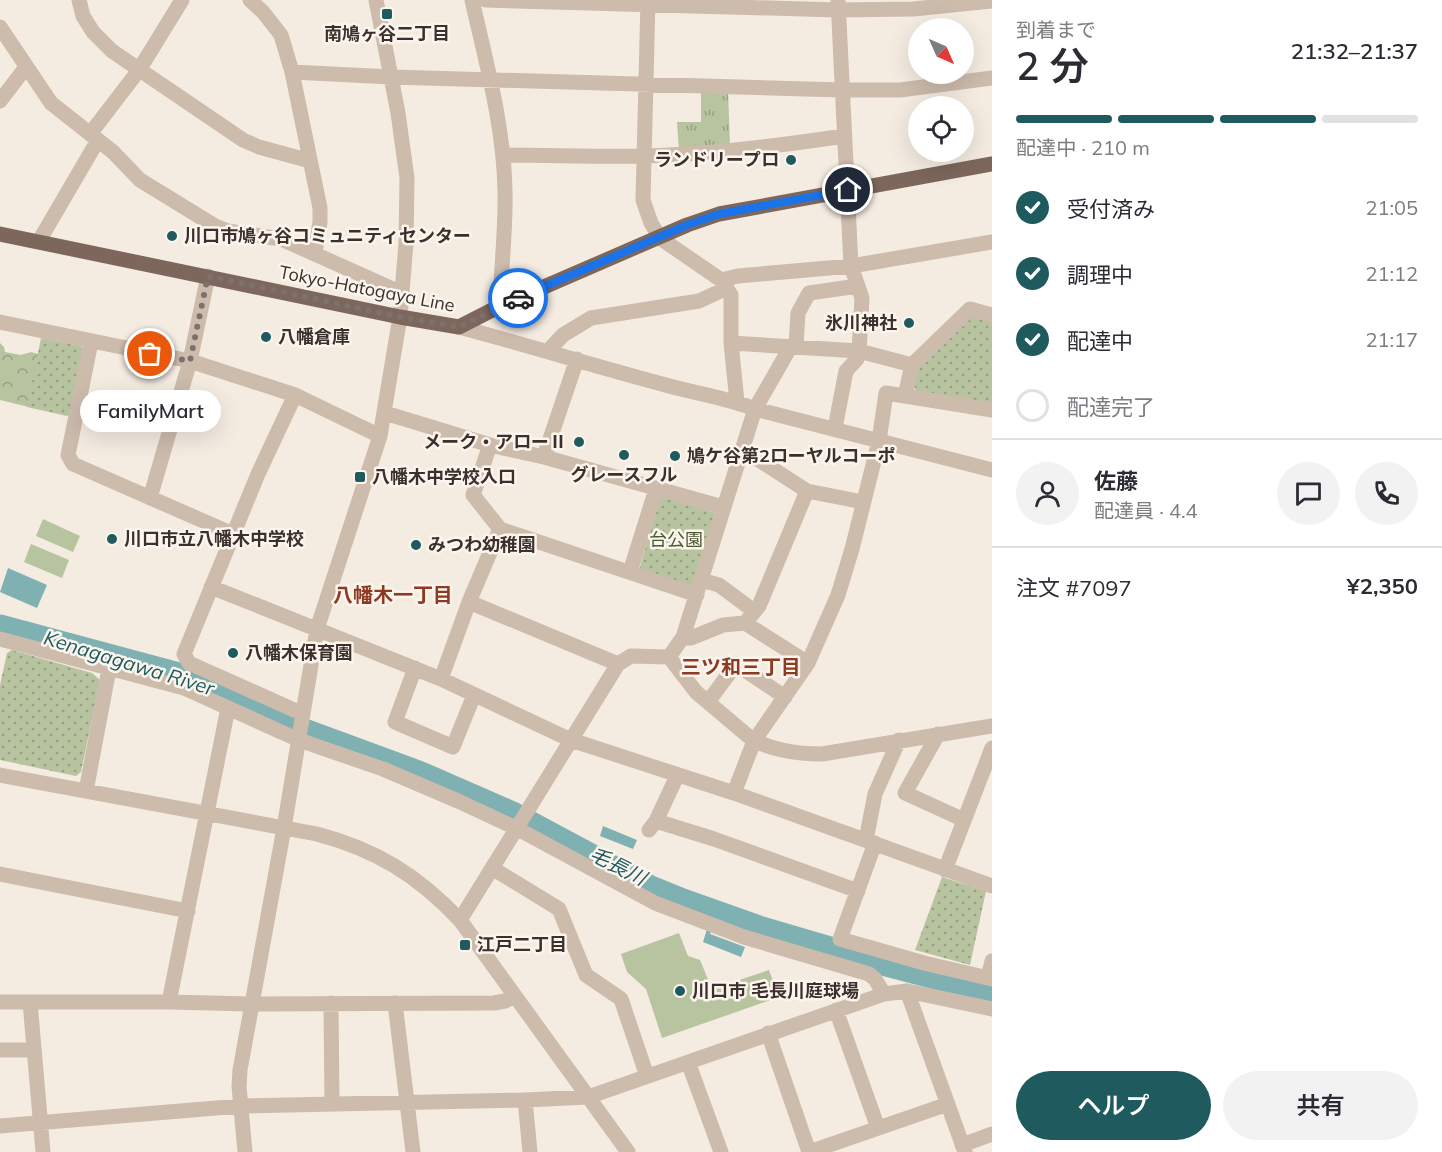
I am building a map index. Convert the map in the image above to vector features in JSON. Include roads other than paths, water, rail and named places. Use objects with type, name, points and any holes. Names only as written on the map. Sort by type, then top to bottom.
[{"type":"main road","name":"Tokyo-Hatogaya Line","points":[[2,238],[39,241],[400,317],[459,327],[500,306],[687,225],[719,214],[992,164]]},
{"type":"street","points":[[79,0],[83,16],[93,33],[112,51],[139,70],[243,140],[259,147],[310,161]]},
{"type":"street","points":[[39,241],[94,137],[182,0]]},
{"type":"street","points":[[250,0],[281,35],[292,72],[320,208],[315,253]]},
{"type":"street","points":[[245,1152],[240,1106],[240,1070],[317,629],[380,436],[400,317],[406,243],[407,178],[404,144],[376,0]]},
{"type":"street","points":[[472,0],[490,79],[503,155],[505,226],[500,306]]},
{"type":"street","points":[[486,0],[838,5],[913,9],[992,1]]},
{"type":"street","points":[[648,3],[643,200],[651,223],[660,238],[724,284],[731,295],[731,343],[738,402]]},
{"type":"street","points":[[835,428],[846,371],[857,359],[859,351],[862,298],[851,266],[838,5]]},
{"type":"street","points":[[0,27],[51,103],[113,152],[140,180],[203,220],[228,231],[281,239],[402,293]]},
{"type":"street","points":[[0,101],[26,67]]},
{"type":"street","points":[[292,72],[842,90],[900,90],[992,78]]},
{"type":"street","points":[[503,155],[644,156],[763,148],[844,136]]},
{"type":"street","points":[[548,351],[563,335],[591,318],[699,301],[738,276],[851,266],[992,242]]},
{"type":"street","points":[[150,498],[190,361],[208,276]]},
{"type":"street","points":[[669,657],[683,637],[754,409],[793,346],[798,313],[809,293],[858,286]]},
{"type":"street","points":[[905,396],[912,365],[970,309],[992,315]]},
{"type":"street","points":[[0,322],[190,361],[294,395],[380,436]]},
{"type":"street","points":[[459,327],[663,385],[738,402],[754,409],[992,470]]},
{"type":"street","points":[[91,342],[68,455],[73,464],[233,534]]},
{"type":"street","points":[[731,343],[859,351],[912,365]]},
{"type":"street","points":[[544,457],[577,359]]},
{"type":"street","points":[[734,793],[754,741],[808,663],[838,596],[879,441],[885,393],[992,410]]},
{"type":"street","points":[[294,395],[258,474],[184,654],[189,663],[303,714]]},
{"type":"street","points":[[385,413],[490,445],[544,457],[723,507]]},
{"type":"street","points":[[490,445],[473,495],[500,529],[630,572],[699,587],[719,585],[749,617],[808,663]]},
{"type":"street","points":[[742,449],[807,490],[863,502]]},
{"type":"street","points":[[630,572],[656,489]]},
{"type":"street","points":[[683,637],[691,638],[749,617],[759,606],[807,490]]},
{"type":"street","points":[[441,679],[469,602],[500,529]]},
{"type":"street","points":[[211,587],[441,679],[571,740],[734,793],[992,886]]},
{"type":"street","points":[[469,602],[618,664]]},
{"type":"street","points":[[1,643],[184,688],[299,740],[383,769],[516,828],[655,903],[744,937],[869,974],[876,979],[884,994]]},
{"type":"street","points":[[460,920],[618,664],[631,656],[669,657]]},
{"type":"street","points":[[669,657],[696,692],[754,741],[797,754],[822,754],[992,726]]},
{"type":"street","points":[[708,702],[736,664],[785,697]]},
{"type":"street","points":[[415,668],[395,722],[453,747],[474,695]]},
{"type":"street","points":[[86,790],[109,669]]},
{"type":"street","points":[[169,1002],[228,708]]},
{"type":"street","points":[[938,735],[905,793],[964,820]]},
{"type":"street","points":[[898,740],[875,795],[871,842],[858,891],[840,939],[924,963],[990,978],[992,961]]},
{"type":"street","points":[[945,870],[992,748]]},
{"type":"street","points":[[0,775],[207,813],[347,842],[373,853],[415,878],[460,920],[628,1152]]},
{"type":"street","points":[[677,776],[652,826],[714,839],[858,891]]},
{"type":"street","points":[[492,868],[559,909],[586,975],[621,999],[647,1076]]},
{"type":"street","points":[[0,874],[188,911]]},
{"type":"street","points":[[907,991],[964,1148],[992,1134]]},
{"type":"street","points":[[0,1126],[240,1106],[588,1097],[884,994],[907,991],[992,1010]]},
{"type":"street","points":[[0,1002],[494,1003],[515,996]]},
{"type":"street","points":[[30,1002],[43,1152]]},
{"type":"street","points":[[395,1003],[413,1152]]},
{"type":"street","points":[[331,1004],[332,1104]]},
{"type":"street","points":[[836,1010],[878,1128]]},
{"type":"street","points":[[768,1033],[809,1152],[948,1104]]},
{"type":"street","points":[[0,1050],[34,1050]]},
{"type":"street","points":[[688,1062],[722,1152]]},
{"type":"street","points":[[525,1100],[530,1152]]},
{"type":"street","points":[[623,1152],[628,1152]]},
{"type":"water","points":[[8,568],[47,585],[37,608],[0,592]]},
{"type":"water","points":[[603,826],[637,840],[633,849],[600,836]]},
{"type":"water","points":[[707,929],[711,931],[710,934],[745,947],[741,957],[703,942]]},
{"type":"waterway","name":"毛長川","points":[[0,625],[201,679],[286,722],[419,771],[513,812],[651,886],[683,899],[879,964],[992,994]]},
{"type":"place","name":"南鳩ヶ谷二丁目","points":[[387,14]]},
{"type":"place","name":"ランドリープロ","points":[[791,160]]},
{"type":"place","name":"川口市鳩ヶ谷コミュニティセンター","points":[[172,236]]},
{"type":"place","name":"氷川神社","points":[[909,323]]},
{"type":"place","name":"八幡倉庫","points":[[266,337]]},
{"type":"place","name":"FamilyMart","points":[[150,354]]},
{"type":"place","name":"メーク・アローⅡ","points":[[579,442]]},
{"type":"place","name":"グレースフル","points":[[624,455]]},
{"type":"place","name":"鳩ケ谷第2ローヤルコーポ","points":[[675,456]]},
{"type":"place","name":"八幡木中学校入口","points":[[360,477]]},
{"type":"place","name":"川口市立八幡木中学校","points":[[112,539]]},
{"type":"place","name":"みつわ幼稚園","points":[[416,545]]},
{"type":"place","name":"八幡木保育園","points":[[233,653]]},
{"type":"place","name":"江戸二丁目","points":[[465,945]]},
{"type":"place","name":"川口市 毛長川庭球場","points":[[680,991]]},
{"type":"district","name":"八幡木一丁目","points":[[393,595]]},
{"type":"district","name":"三ツ和三丁目","points":[[741,667]]},
{"type":"park label","name":"台公園","points":[[676,540]]},
{"type":"water label","name":"Kenagagawa River","points":[[129,663]]}]
